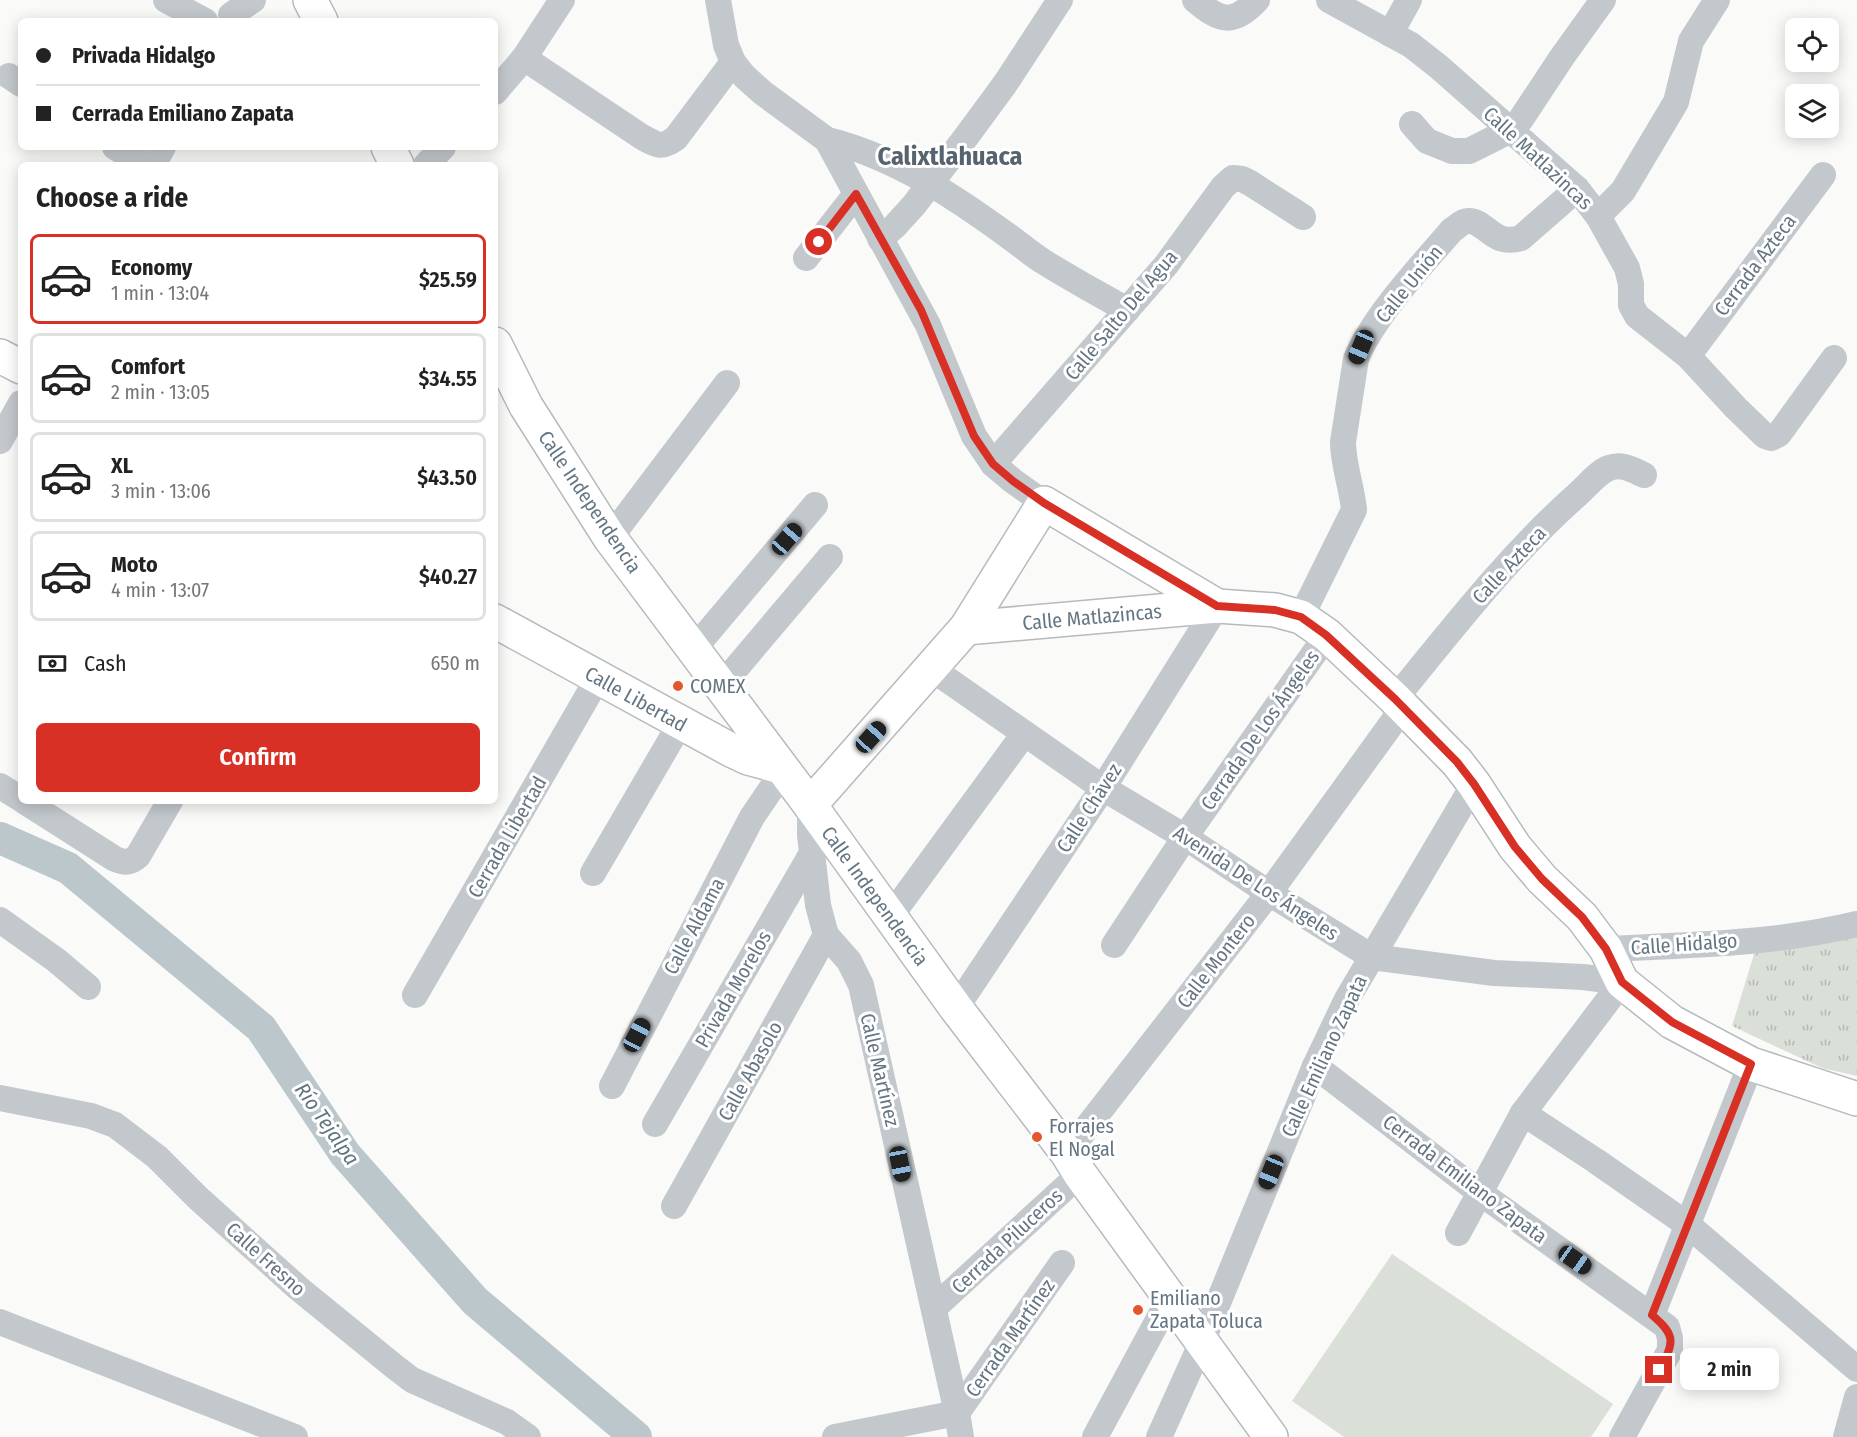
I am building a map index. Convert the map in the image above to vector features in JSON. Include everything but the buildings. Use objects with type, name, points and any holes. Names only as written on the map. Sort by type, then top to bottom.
[{"type":"main road","points":[[310,0],[319,18]]},
{"type":"main road","name":"Calle Independencia","points":[[498,350],[526,406],[610,538],[810,805],[1271,1437]]},
{"type":"main road","points":[[0,356],[18,365]]},
{"type":"main road","points":[[810,805],[966,628],[1044,503]]},
{"type":"main road","name":"Calle Hidalgo","points":[[1044,503],[1217,606],[1275,610],[1314,626],[1399,704],[1457,762],[1515,847],[1542,879],[1582,917],[1606,949]]},
{"type":"main road","name":"Calle Matlazincas","points":[[966,628],[1217,606]]},
{"type":"main road","name":"Calle Libertad","points":[[498,623],[680,724],[748,758],[782,768]]},
{"type":"main road","points":[[1606,949],[1622,982],[1672,1022],[1751,1064],[1857,1099]]},
{"type":"street","points":[[166,0],[199,18]]},
{"type":"street","points":[[231,12],[253,0]]},
{"type":"street","points":[[498,88],[524,58],[562,0]]},
{"type":"street","name":"Calle Hidalgo","points":[[718,0],[726,45],[744,76],[763,93],[827,140],[928,326],[974,436],[993,464],[1044,503]]},
{"type":"street","points":[[880,239],[904,216],[930,184],[1005,84],[1060,0]]},
{"type":"street","points":[[1195,0],[1217,16],[1229,18],[1239,16],[1257,0]]},
{"type":"street","name":"Calle Matlazincas","points":[[1329,0],[1411,45],[1577,189],[1598,216],[1627,268],[1631,284],[1631,305],[1637,316],[1688,356],[1765,436],[1771,438],[1779,434],[1834,357]]},
{"type":"street","points":[[1390,34],[1409,0]]},
{"type":"street","points":[[1412,124],[1427,141],[1452,150],[1468,151],[1511,130],[1604,0]]},
{"type":"street","points":[[1598,216],[1623,191],[1676,102],[1691,41],[1717,0]]},
{"type":"street","points":[[524,58],[642,137],[657,144],[667,144],[676,138],[734,62]]},
{"type":"street","points":[[827,140],[877,155],[930,184],[1042,261],[1127,310]]},
{"type":"street","points":[[120,150],[140,162]]},
{"type":"street","points":[[429,162],[440,150]]},
{"type":"street","name":"Cerrada Azteca","points":[[1688,356],[1823,175]]},
{"type":"street","name":"Calle Salto Del Agua","points":[[993,464],[1166,265],[1223,187],[1233,178],[1251,183],[1303,217]]},
{"type":"street","name":"Calle Unión","points":[[1314,626],[1354,510],[1342,442],[1356,359],[1367,338],[1418,271],[1452,230],[1459,225],[1466,221],[1473,221],[1502,239],[1510,241],[1521,238],[1577,189]]},
{"type":"street","points":[[806,258],[856,194]]},
{"type":"street","points":[[610,538],[727,382]]},
{"type":"street","points":[[0,441],[18,408]]},
{"type":"street","name":"Calle Azteca","points":[[1399,704],[1494,579],[1535,534],[1566,505],[1608,468],[1622,465],[1644,475]]},
{"type":"street","points":[[693,650],[815,505]]},
{"type":"street","points":[[721,686],[830,557]]},
{"type":"street","name":"Calle Chávez","points":[[956,1008],[1103,788],[1217,606]]},
{"type":"street","name":"Cerrada De Los Ángeles","points":[[1114,945],[1185,837],[1314,626]]},
{"type":"street","name":"Avenida De Los Ángeles","points":[[932,669],[1103,788],[1185,837],[1372,957],[1494,973],[1583,977],[1622,982]]},
{"type":"street","name":"Cerrada Libertad","points":[[415,995],[598,678]]},
{"type":"street","name":"Calle Montero","points":[[1073,1164],[1269,893],[1399,704]]},
{"type":"street","points":[[593,873],[680,724]]},
{"type":"street","points":[[890,917],[1024,734]]},
{"type":"street","name":"Calle Aldama","points":[[612,1086],[752,817],[782,768]]},
{"type":"street","name":"Calle Emiliano Zapata","points":[[1159,1437],[1202,1342],[1315,1066],[1347,999],[1474,784]]},
{"type":"street","points":[[0,786],[18,797]]},
{"type":"street","points":[[37,804],[55,809],[115,859],[131,862],[138,856],[168,804]]},
{"type":"street","name":"Calle Martínez","points":[[810,805],[810,835],[818,905],[826,935],[849,961],[861,985],[959,1425]]},
{"type":"street","name":"Privada Morelos","points":[[655,1124],[812,853]]},
{"type":"street","points":[[0,920],[56,960],[88,987]]},
{"type":"street","name":"Calle Hidalgo","points":[[1606,949],[1716,944],[1815,934],[1857,924]]},
{"type":"street","name":"Calle Abasolo","points":[[674,1206],[826,935]]},
{"type":"street","points":[[1458,1233],[1523,1113],[1622,982]]},
{"type":"street","points":[[1652,1315],[1751,1064]]},
{"type":"street","name":"Cerrada Emiliano Zapata","points":[[1315,1066],[1479,1192],[1652,1315],[1666,1328],[1670,1338],[1670,1350],[1623,1437]]},
{"type":"street","name":"Calle Fresno","points":[[0,1098],[91,1116],[115,1125],[158,1157],[198,1198],[298,1288],[412,1380],[484,1411],[523,1435]]},
{"type":"street","points":[[1523,1113],[1688,1225],[1857,1369]]},
{"type":"street","name":"Cerrada Piluceros","points":[[934,1308],[1073,1164]]},
{"type":"street","name":"Cerrada Martínez","points":[[959,1425],[1062,1263]]},
{"type":"street","points":[[1095,1437],[1170,1298]]},
{"type":"street","points":[[0,1322],[295,1437]]},
{"type":"street","points":[[1846,1437],[1857,1397]]},
{"type":"street","points":[[835,1437],[959,1425]]},
{"type":"green space","points":[[1857,935],[1857,1076],[1822,1068],[1732,1026],[1755,951]]},
{"type":"green space","points":[[1392,1254],[1613,1404],[1591,1437],[1344,1437],[1292,1401]]},
{"type":"waterway","name":"Río Tejalpa","points":[[0,838],[68,868],[261,1028],[345,1154],[475,1301],[636,1437]]},
{"type":"place","name":"COMEX","points":[[678,686]]},
{"type":"place","name":"Forrajes El Nogal","points":[[1037,1137]]},
{"type":"place","name":"Emiliano Zapata Toluca","points":[[1138,1310]]},
{"type":"district","name":"Calixtlahuaca","points":[[950,156]]},
{"type":"route","points":[[819,242],[856,194],[921,310],[974,436],[993,464],[1044,503],[1217,606],[1275,610],[1301,617],[1326,635],[1395,699],[1457,762],[1515,847],[1542,879],[1582,917],[1606,949],[1622,982],[1672,1022],[1751,1064],[1652,1315],[1666,1328],[1670,1338],[1670,1350],[1659,1370]]}]
